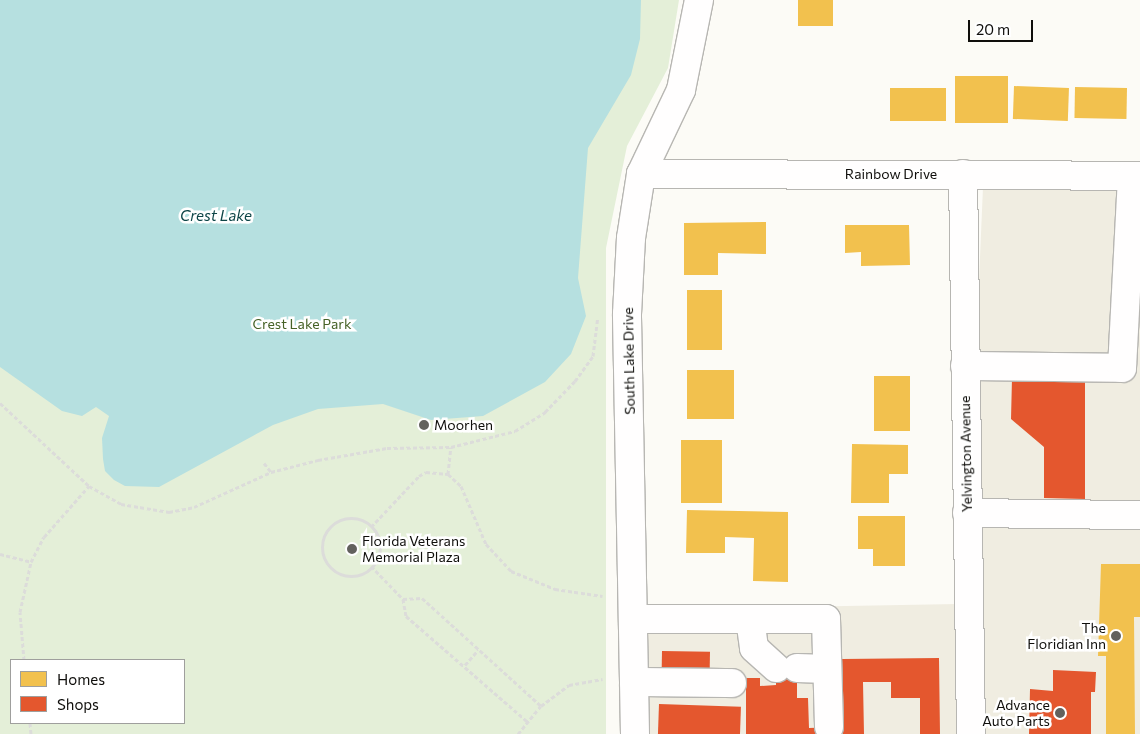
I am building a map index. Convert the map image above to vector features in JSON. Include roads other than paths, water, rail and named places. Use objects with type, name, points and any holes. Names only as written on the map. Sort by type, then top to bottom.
[{"type":"street","name":"South Lake Drive","points":[[634,734],[627,314],[631,238],[641,174],[682,90],[699,0]]},
{"type":"street","name":"Rainbow Drive","points":[[641,174],[1136,176]]},
{"type":"street","name":"Yelvington Avenue","points":[[963,174],[970,734]]},
{"type":"street","points":[[965,366],[1131,370],[1136,176]]},
{"type":"street","points":[[967,513],[1140,515]]},
{"type":"street","points":[[633,619],[826,619],[829,727]]},
{"type":"street","points":[[750,619],[754,648],[786,668],[827,669]]},
{"type":"street","points":[[634,682],[732,683]]},
{"type":"water","name":"Crest Lake","points":[[0,0],[641,0],[640,39],[631,75],[588,148],[578,278],[586,316],[571,354],[545,382],[483,416],[431,420],[383,404],[318,409],[273,425],[159,487],[125,486],[114,480],[105,471],[103,459],[102,438],[109,416],[96,407],[82,416],[62,411],[0,367]]},
{"type":"place","name":"Moorhen","points":[[424,425]]},
{"type":"place","name":"Florida Veterans Memorial Plaza","points":[[352,549]]},
{"type":"place","name":"The Floridian Inn","points":[[1116,636]]},
{"type":"place","name":"Advance Auto Parts","points":[[1060,713]]},
{"type":"park label","name":"Crest Lake Park","points":[[302,324]]}]
